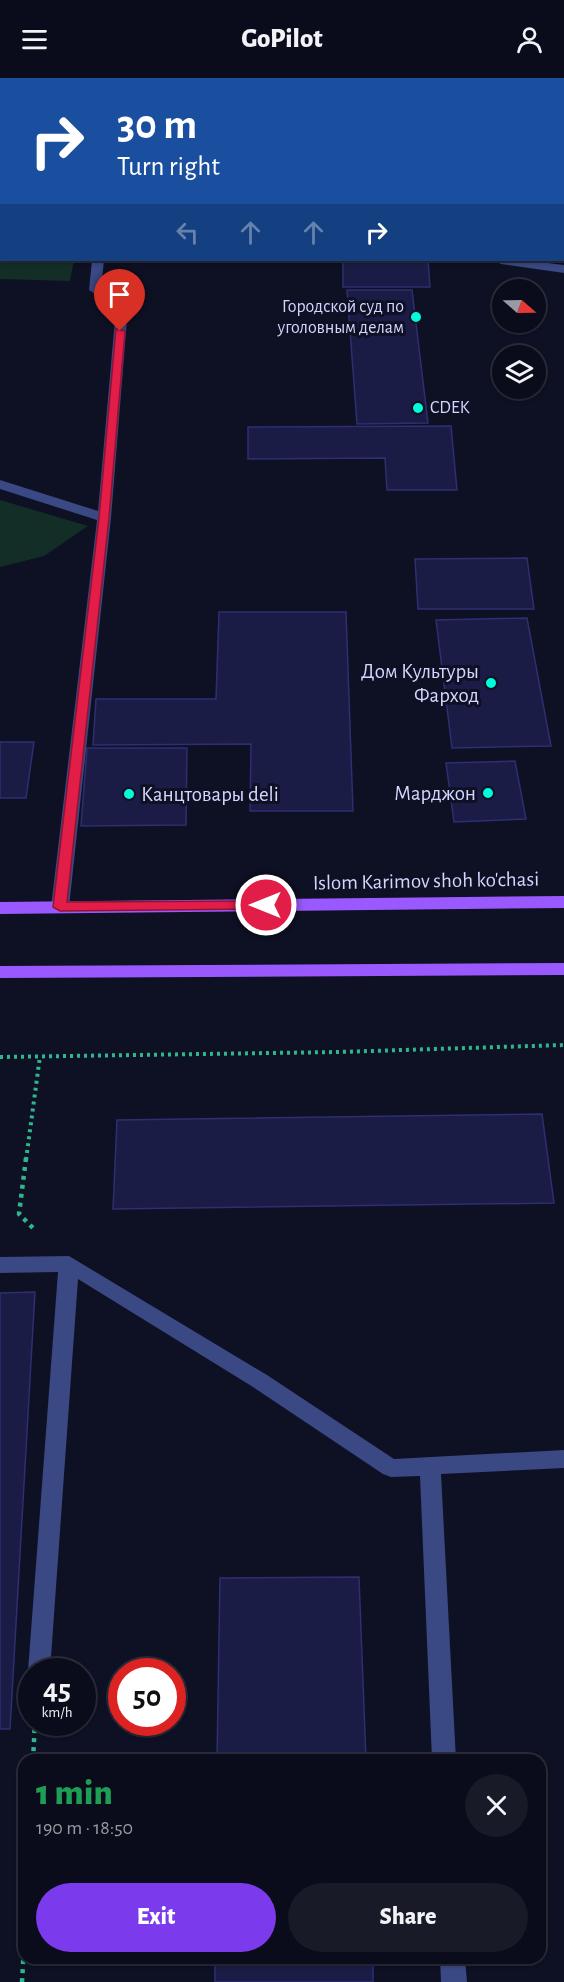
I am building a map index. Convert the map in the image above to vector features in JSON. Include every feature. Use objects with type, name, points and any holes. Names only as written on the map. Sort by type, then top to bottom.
[{"type":"main road","name":"Islom Karimov shoh ko'chasi","points":[[0,908],[564,902]]},
{"type":"main road","points":[[0,972],[564,969]]},
{"type":"street","points":[[60,907],[104,518],[122,307],[95,290],[98,261]]},
{"type":"street","points":[[508,261],[564,269]]},
{"type":"street","points":[[0,484],[104,518]]},
{"type":"street","points":[[0,1265],[69,1264],[260,1381],[391,1468],[564,1459]]},
{"type":"street","points":[[40,1658],[69,1264]]},
{"type":"street","points":[[430,1465],[444,1754]]},
{"type":"street","points":[[453,1964],[454,1982]]},
{"type":"path","points":[[0,1057],[338,1052],[564,1045]]},
{"type":"path","points":[[40,1056],[19,1214],[69,1264]]},
{"type":"path","points":[[33,1754],[34,1736]]},
{"type":"path","points":[[22,1982],[23,1964]]},
{"type":"green space","points":[[0,261],[74,261],[70,281],[0,279]]},
{"type":"green space","points":[[0,500],[88,526],[44,556],[0,567]]},
{"type":"building","points":[[343,261],[428,261],[430,287],[343,287]]},
{"type":"building","points":[[347,290],[412,290],[428,423],[357,424]]},
{"type":"building","points":[[451,426],[457,490],[387,490],[385,458],[248,459],[248,427]]},
{"type":"building","points":[[527,558],[534,609],[418,609],[415,559]]},
{"type":"building","points":[[219,612],[346,612],[353,811],[250,811],[251,744],[93,745],[96,699],[216,699]]},
{"type":"building","name":"Дом Культуры Фарход","points":[[527,618],[551,746],[452,748],[436,620]]},
{"type":"building","points":[[0,742],[34,742],[26,798],[0,798]]},
{"type":"building","points":[[87,748],[187,748],[186,825],[81,826]]},
{"type":"building","points":[[515,761],[526,819],[454,822],[446,763]]},
{"type":"building","points":[[542,1114],[554,1203],[113,1209],[117,1120]]},
{"type":"building","points":[[35,1292],[10,1729],[0,1729],[0,1293]]},
{"type":"building","points":[[359,1577],[366,1754],[217,1754],[220,1578]]},
{"type":"building","points":[[215,1964],[373,1964],[373,1982],[215,1982]]},
{"type":"place","name":"Городской суд по уголовным делам","points":[[416,317]]},
{"type":"place","name":"CDEK","points":[[418,408]]},
{"type":"place","name":"Дом Культуры Фарход","points":[[491,683]]},
{"type":"place","name":"Марджон","points":[[488,793]]},
{"type":"place","name":"Канцтовары deli","points":[[129,794]]},
{"type":"route","points":[[120,331],[104,518],[60,907],[266,905]]}]
